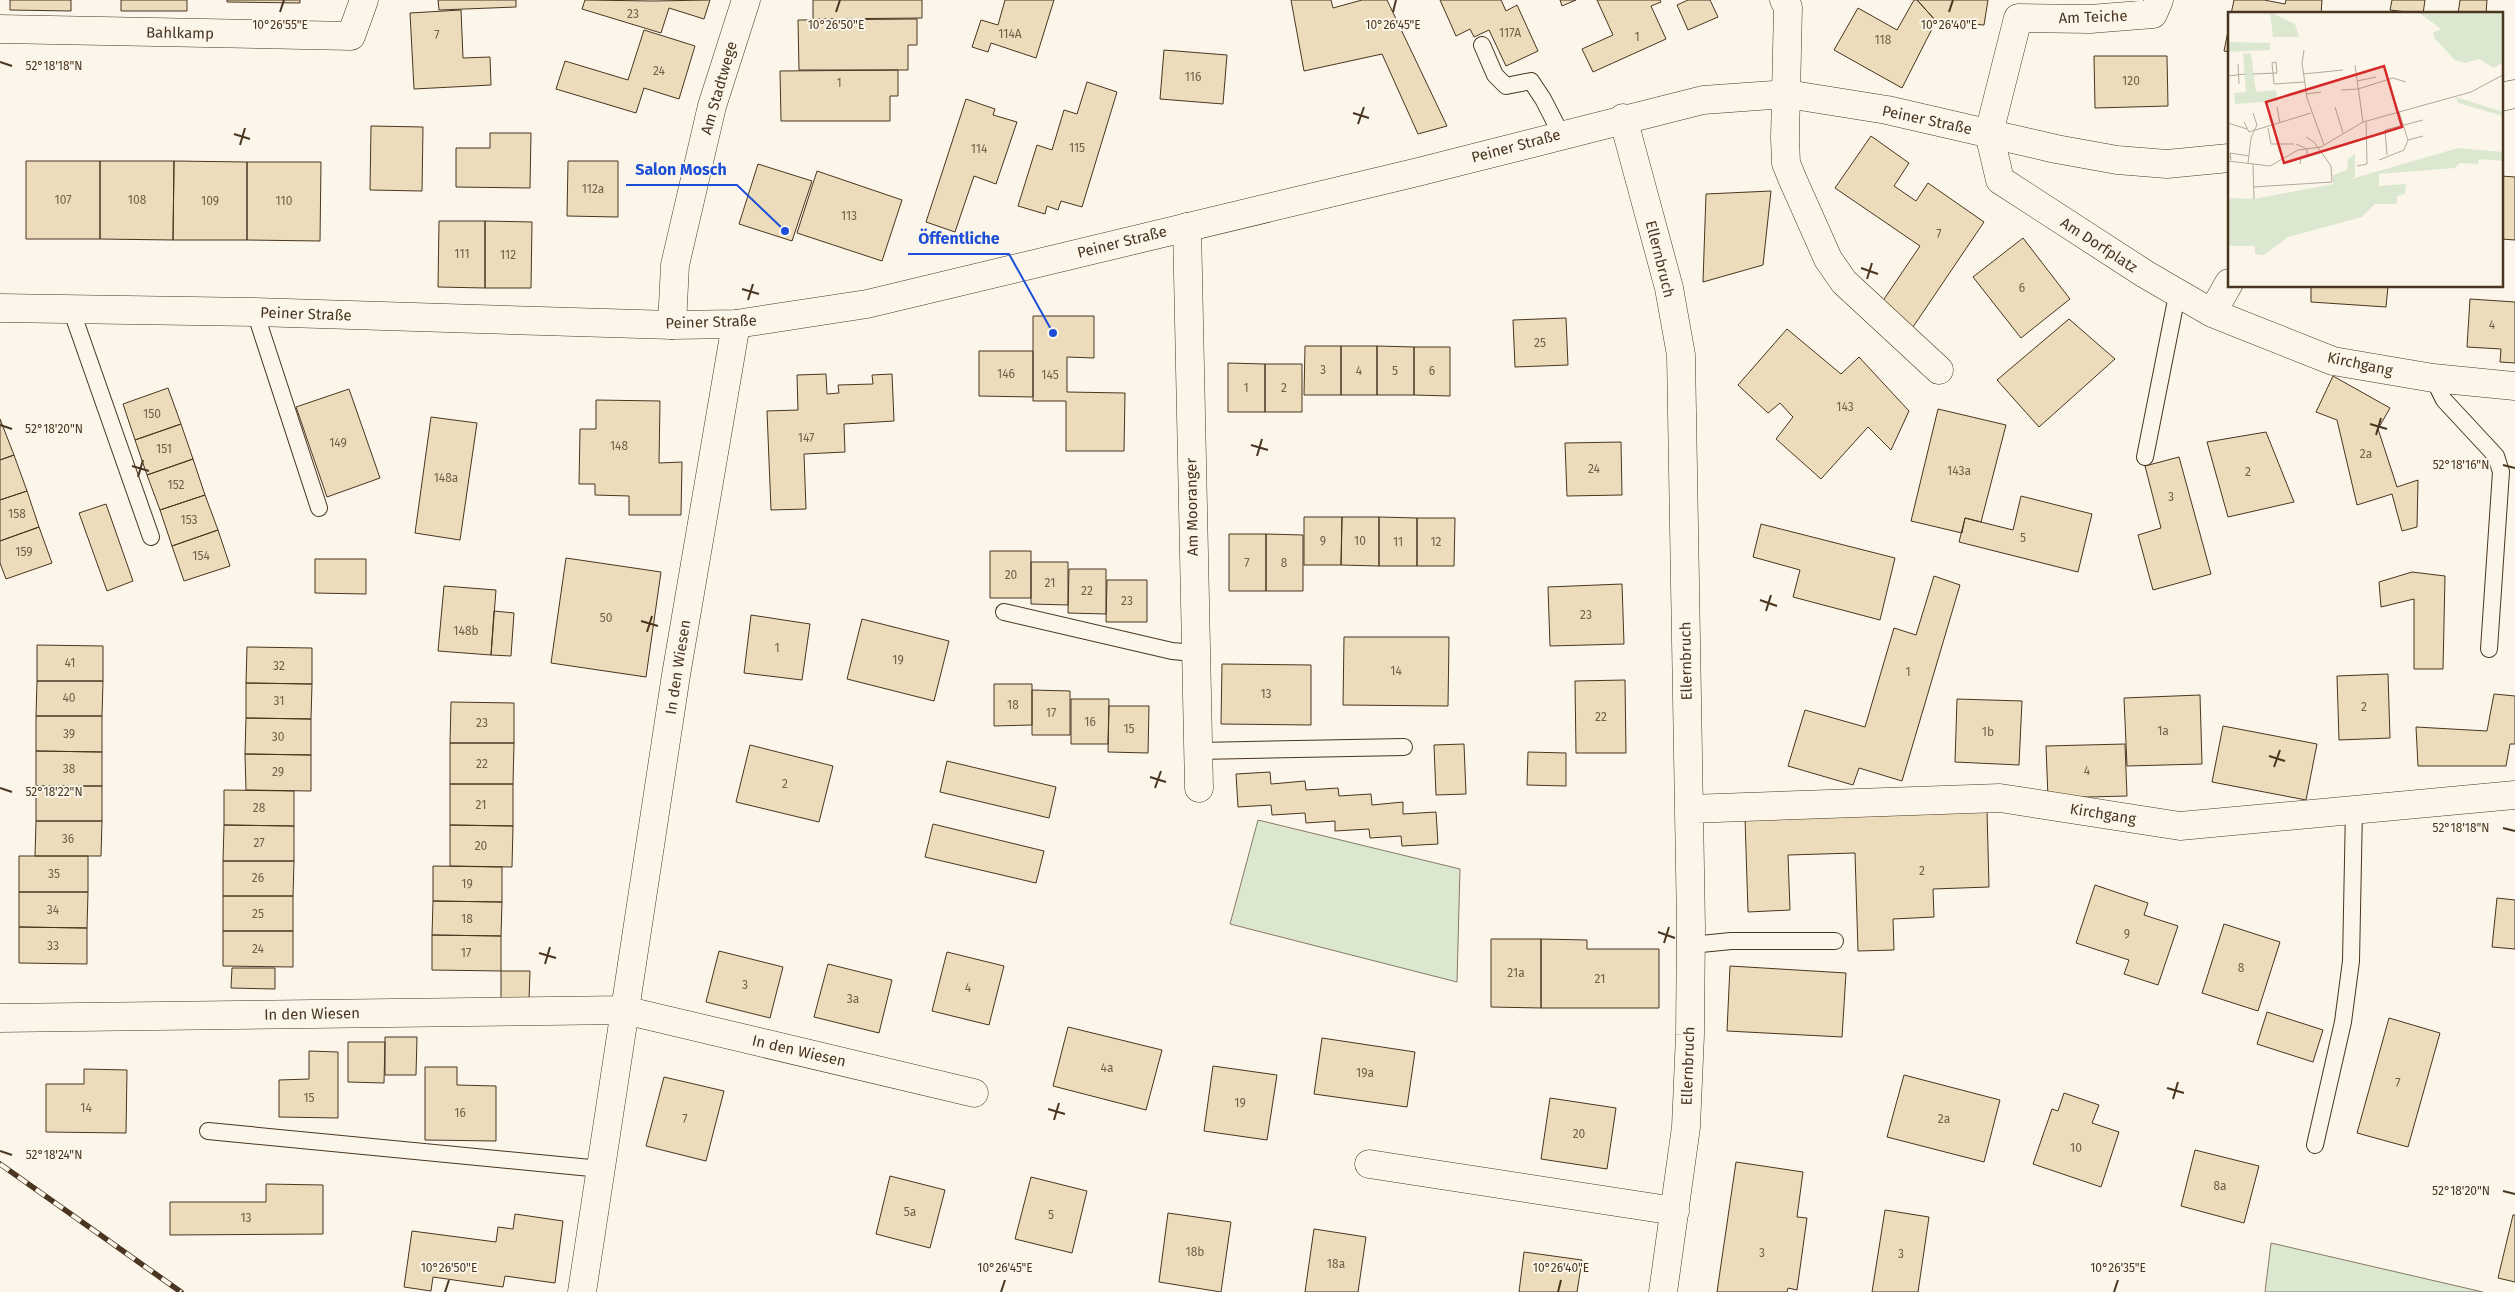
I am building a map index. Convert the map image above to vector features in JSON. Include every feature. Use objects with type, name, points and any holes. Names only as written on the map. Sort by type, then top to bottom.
[{"type":"street","name":"Bahlkamp","points":[[0,29],[351,36],[364,0]]},
{"type":"street","name":"Am Stadtwege","points":[[672,325],[675,265],[712,106],[746,0]]},
{"type":"street","points":[[1784,0],[1788,7],[1786,163],[1828,259],[1844,282],[1939,370]]},
{"type":"street","name":"Am Teiche","points":[[1989,133],[2018,9],[2090,19],[2153,14],[2159,0]]},
{"type":"street","name":"Peiner Straße","points":[[0,308],[255,312],[672,325],[736,324],[867,304],[1418,172],[1623,118],[1703,100],[1786,94],[1887,110],[2056,149],[2117,160],[2168,164],[2228,158]]},
{"type":"street","points":[[2502,97],[2515,94]]},
{"type":"street","name":"Ellernbruch","points":[[1623,118],[1669,288],[1681,355],[1691,944],[1690,1035],[1686,1127],[1663,1292]]},
{"type":"street","name":"Am Dorfplatz","points":[[1989,133],[2000,180],[2177,295],[2212,312]]},
{"type":"street","name":"Am Mooranger","points":[[1187,226],[1199,788]]},
{"type":"street","points":[[2212,312],[2228,285]]},
{"type":"street","name":"Kirchgang","points":[[2212,312],[2333,361],[2433,378],[2515,386]]},
{"type":"street","name":"In den Wiesen","points":[[582,1292],[676,675],[736,324]]},
{"type":"street","name":"Kirchgang","points":[[1689,810],[2000,798],[2180,826],[2515,796]]},
{"type":"street","name":"In den Wiesen","points":[[0,1018],[624,1010],[974,1093]]},
{"type":"street","points":[[1369,1164],[1675,1211]]},
{"type":"lane","points":[[1482,45],[1495,75],[1506,86],[1530,82],[1543,99],[1561,134]]},
{"type":"lane","points":[[2145,457],[2177,295]]},
{"type":"lane","points":[[71,309],[151,536]]},
{"type":"lane","points":[[255,312],[319,508]]},
{"type":"lane","points":[[2433,378],[2444,400],[2496,456],[2501,472],[2489,650]]},
{"type":"lane","points":[[1004,612],[1164,650],[1195,653]]},
{"type":"lane","points":[[1198,751],[1404,747]]},
{"type":"lane","points":[[2315,1144],[2343,1022],[2351,962],[2354,809]]},
{"type":"lane","points":[[1691,944],[1732,941],[1835,941]]},
{"type":"lane","points":[[208,1131],[601,1169]]},
{"type":"green space","points":[[1258,820],[1460,869],[1457,982],[1230,924]]},
{"type":"green space","points":[[2271,1243],[2483,1292],[2265,1292]]},
{"type":"building","points":[[10,0],[71,0],[71,11],[10,10]]},
{"type":"building","points":[[121,0],[187,0],[187,11],[121,11]]},
{"type":"building","points":[[227,0],[300,0],[300,3],[227,2]]},
{"type":"building","points":[[438,0],[516,0],[516,7],[439,10]]},
{"type":"building","points":[[585,0],[710,0],[704,19],[669,8],[661,33],[582,9]]},
{"type":"building","points":[[813,0],[922,0],[922,18],[813,19]]},
{"type":"building","points":[[1005,0],[1054,0],[1036,58],[991,43],[988,52],[972,47],[981,20],[998,25]]},
{"type":"building","points":[[1291,0],[1331,0],[1333,8],[1362,0],[1387,0],[1447,126],[1418,134],[1382,54],[1304,71]]},
{"type":"building","points":[[1440,0],[1501,0],[1506,11],[1517,5],[1538,51],[1506,66],[1489,30],[1474,37],[1470,29],[1456,36]]},
{"type":"building","points":[[1560,0],[1576,0],[1562,6]]},
{"type":"building","points":[[1597,0],[1660,0],[1661,2],[1651,6],[1666,39],[1593,72],[1582,49],[1613,35]]},
{"type":"building","points":[[1688,0],[1710,0],[1718,17],[1688,30],[1677,5]]},
{"type":"building","points":[[1914,0],[1917,0],[1936,21],[1902,88],[1834,50],[1858,8],[1897,30]]},
{"type":"building","points":[[1917,0],[1988,0],[1984,25],[1936,21]]},
{"type":"building","points":[[2234,0],[2264,0],[2285,4],[2286,0],[2322,0],[2321,12],[2231,12]]},
{"type":"building","points":[[2392,0],[2425,0],[2423,12],[2390,10]]},
{"type":"building","points":[[2460,0],[2487,0],[2486,12],[2458,12]]},
{"type":"building","points":[[461,10],[463,58],[490,57],[491,85],[414,89],[410,13]]},
{"type":"building","points":[[917,19],[917,45],[908,45],[908,70],[799,70],[798,20]]},
{"type":"building","points":[[644,30],[695,46],[679,99],[644,88],[636,113],[556,89],[565,61],[628,80]]},
{"type":"building","points":[[2228,31],[2228,52],[2224,51]]},
{"type":"building","points":[[1164,50],[1227,55],[1223,104],[1160,99]]},
{"type":"building","points":[[2094,56],[2167,56],[2168,106],[2095,108]]},
{"type":"building","points":[[898,70],[898,96],[890,96],[890,121],[781,121],[780,71]]},
{"type":"building","points":[[1087,82],[1117,92],[1082,207],[1061,201],[1058,210],[1047,206],[1045,214],[1018,206],[1037,145],[1052,150],[1064,110],[1077,114]]},
{"type":"building","points":[[966,99],[995,109],[993,115],[1017,122],[996,184],[974,176],[955,232],[926,222]]},
{"type":"building","points":[[371,126],[423,127],[422,191],[370,190]]},
{"type":"building","points":[[490,133],[531,133],[530,188],[456,187],[456,148],[490,148]]},
{"type":"building","points":[[1871,136],[1909,163],[1894,186],[1916,201],[1928,183],[1984,222],[1913,327],[1880,305],[1920,246],[1835,188]]},
{"type":"building","points":[[26,161],[100,161],[100,239],[26,239]]},
{"type":"building","points":[[100,161],[174,161],[173,240],[100,239]]},
{"type":"building","points":[[174,161],[247,162],[247,240],[173,240]]},
{"type":"building","points":[[568,161],[618,161],[618,217],[567,216]]},
{"type":"building","points":[[247,162],[321,162],[320,241],[247,240]]},
{"type":"building","points":[[758,164],[812,181],[792,241],[739,224]]},
{"type":"building","points":[[817,171],[902,200],[882,261],[797,233]]},
{"type":"building","points":[[2502,176],[2515,177],[2515,240],[2502,239]]},
{"type":"building","points":[[1771,191],[1763,265],[1703,282],[1706,194]]},
{"type":"building","points":[[439,221],[485,221],[485,288],[438,287]]},
{"type":"building","points":[[485,221],[532,222],[531,288],[485,288]]},
{"type":"building","points":[[2023,238],[2070,299],[2021,338],[1973,277]]},
{"type":"building","points":[[2311,288],[2388,288],[2386,307],[2311,302]]},
{"type":"building","points":[[2470,299],[2515,302],[2515,363],[2500,362],[2501,349],[2467,347]]},
{"type":"building","points":[[1033,316],[1094,316],[1094,358],[1067,357],[1067,392],[1125,393],[1124,451],[1066,451],[1066,401],[1033,401]]},
{"type":"building","points":[[1566,318],[1568,365],[1515,367],[1513,320]]},
{"type":"building","points":[[2069,319],[2115,359],[2039,427],[1997,380]]},
{"type":"building","points":[[1787,329],[1841,374],[1859,357],[1909,411],[1891,450],[1868,427],[1821,479],[1776,439],[1793,417],[1780,403],[1768,413],[1738,385]]},
{"type":"building","points":[[1305,346],[1341,346],[1341,395],[1304,395]]},
{"type":"building","points":[[1341,346],[1377,346],[1377,395],[1341,395]]},
{"type":"building","points":[[1377,346],[1414,347],[1414,395],[1377,395]]},
{"type":"building","points":[[1414,347],[1450,347],[1450,396],[1414,395]]},
{"type":"building","points":[[979,351],[1033,351],[1033,397],[979,396]]},
{"type":"building","points":[[1228,363],[1265,364],[1265,412],[1228,412]]},
{"type":"building","points":[[1265,364],[1302,364],[1302,412],[1265,412]]},
{"type":"building","points":[[826,374],[827,394],[839,393],[838,385],[873,384],[872,375],[892,374],[894,421],[844,424],[845,452],[804,454],[806,509],[771,510],[767,411],[798,410],[797,375]]},
{"type":"building","points":[[2333,376],[2390,408],[2378,429],[2397,487],[2418,480],[2417,527],[2402,531],[2392,494],[2357,505],[2337,420],[2316,412]]},
{"type":"building","points":[[168,388],[181,424],[135,440],[123,404]]},
{"type":"building","points":[[349,389],[380,478],[327,497],[296,407]]},
{"type":"building","points":[[596,400],[660,401],[659,463],[682,462],[681,515],[629,515],[629,496],[595,495],[595,484],[579,484],[580,429],[596,429]]},
{"type":"building","points":[[1938,409],[2006,425],[1981,522],[1965,518],[1962,533],[1911,521]]},
{"type":"building","points":[[431,417],[477,423],[460,540],[415,533]]},
{"type":"building","points":[[0,419],[14,455],[0,460]]},
{"type":"building","points":[[181,424],[193,459],[147,475],[135,440]]},
{"type":"building","points":[[2266,432],[2294,502],[2228,517],[2207,442]]},
{"type":"building","points":[[1621,442],[1622,495],[1567,496],[1565,443]]},
{"type":"building","points":[[14,455],[27,491],[0,500],[0,460]]},
{"type":"building","points":[[2179,457],[2211,574],[2153,590],[2138,535],[2161,528],[2145,466]]},
{"type":"building","points":[[193,459],[205,495],[160,510],[147,475]]},
{"type":"building","points":[[27,491],[39,527],[0,541],[0,500]]},
{"type":"building","points":[[205,495],[218,530],[172,546],[160,510]]},
{"type":"building","points":[[2021,496],[2092,514],[2078,572],[1959,542],[1965,518],[2013,530]]},
{"type":"building","points":[[106,504],[133,581],[107,591],[79,513]]},
{"type":"building","points":[[1304,517],[1342,517],[1341,565],[1304,565]]},
{"type":"building","points":[[1342,517],[1379,517],[1379,566],[1341,565]]},
{"type":"building","points":[[1379,517],[1417,518],[1417,566],[1379,566]]},
{"type":"building","points":[[1417,518],[1455,518],[1454,566],[1417,566]]},
{"type":"building","points":[[1761,524],[1895,558],[1880,620],[1793,597],[1800,570],[1753,557]]},
{"type":"building","points":[[39,527],[52,563],[6,579],[0,563],[0,541]]},
{"type":"building","points":[[218,530],[230,566],[184,581],[172,546]]},
{"type":"building","points":[[1229,534],[1266,534],[1266,591],[1229,591]]},
{"type":"building","points":[[1266,534],[1303,535],[1303,591],[1266,591]]},
{"type":"building","points":[[990,551],[1031,551],[1031,598],[990,598]]},
{"type":"building","points":[[566,558],[661,572],[646,677],[551,663]]},
{"type":"building","points":[[315,559],[366,559],[366,594],[315,593]]},
{"type":"building","points":[[1031,562],[1068,562],[1068,605],[1031,604]]},
{"type":"building","points":[[1069,569],[1106,569],[1106,614],[1068,613]]},
{"type":"building","points":[[2412,572],[2445,576],[2443,669],[2414,669],[2414,599],[2381,607],[2379,582]]},
{"type":"building","points":[[1934,576],[1960,585],[1902,781],[1859,768],[1853,785],[1788,766],[1805,710],[1865,727],[1894,628],[1916,635]]},
{"type":"building","points":[[1107,580],[1147,580],[1147,622],[1106,622]]},
{"type":"building","points":[[1622,584],[1624,644],[1550,646],[1548,587]]},
{"type":"building","points":[[444,586],[496,590],[491,655],[438,651]]},
{"type":"building","points":[[494,611],[514,613],[511,656],[491,655]]},
{"type":"building","points":[[751,615],[810,624],[802,680],[744,673]]},
{"type":"building","points":[[862,619],[949,641],[934,701],[847,679]]},
{"type":"building","points":[[1344,637],[1449,637],[1448,706],[1343,705]]},
{"type":"building","points":[[37,645],[103,646],[103,681],[37,681]]},
{"type":"building","points":[[247,647],[312,648],[312,684],[246,683]]},
{"type":"building","points":[[1222,664],[1311,665],[1311,725],[1221,724]]},
{"type":"building","points":[[2388,674],[2390,738],[2339,740],[2337,676]]},
{"type":"building","points":[[1625,680],[1626,753],[1576,753],[1575,681]]},
{"type":"building","points":[[37,681],[103,681],[102,716],[36,716]]},
{"type":"building","points":[[246,683],[312,684],[311,719],[246,718]]},
{"type":"building","points":[[994,684],[1032,684],[1032,725],[994,726]]},
{"type":"building","points":[[1032,690],[1070,691],[1070,735],[1032,735]]},
{"type":"building","points":[[2494,694],[2515,696],[2515,744],[2510,744],[2506,766],[2418,766],[2416,727],[2487,731]]},
{"type":"building","points":[[2200,695],[2202,764],[2127,766],[2124,698]]},
{"type":"building","points":[[1071,699],[1109,699],[1108,744],[1071,744]]},
{"type":"building","points":[[1957,699],[2022,701],[2019,765],[1955,762]]},
{"type":"building","points":[[451,702],[514,703],[514,743],[450,743]]},
{"type":"building","points":[[1109,706],[1149,706],[1148,753],[1108,752]]},
{"type":"building","points":[[36,716],[102,716],[102,752],[36,751]]},
{"type":"building","points":[[246,718],[311,719],[311,755],[245,754]]},
{"type":"building","points":[[2223,726],[2317,744],[2306,800],[2212,782]]},
{"type":"building","points":[[450,743],[514,743],[513,784],[450,784]]},
{"type":"building","points":[[1464,744],[1466,794],[1436,795],[1434,745]]},
{"type":"building","points":[[2125,744],[2127,796],[2048,798],[2046,746]]},
{"type":"building","points":[[750,745],[833,766],[819,822],[736,802]]},
{"type":"building","points":[[36,751],[102,752],[102,786],[36,786]]},
{"type":"building","points":[[1528,752],[1566,753],[1566,786],[1527,785]]},
{"type":"building","points":[[245,754],[311,755],[311,791],[246,790]]},
{"type":"building","points":[[947,761],[1056,787],[1049,818],[940,792]]},
{"type":"building","points":[[1270,772],[1271,784],[1305,781],[1306,790],[1338,788],[1339,796],[1371,794],[1372,805],[1403,802],[1403,814],[1436,812],[1438,844],[1402,846],[1401,836],[1370,838],[1369,829],[1335,831],[1335,821],[1306,823],[1305,813],[1272,815],[1271,805],[1238,807],[1236,774]]},
{"type":"building","points":[[450,784],[513,784],[513,826],[450,825]]},
{"type":"building","points":[[36,786],[102,786],[102,821],[36,821]]},
{"type":"building","points":[[224,790],[294,791],[294,826],[224,825]]},
{"type":"building","points":[[1987,810],[1989,887],[1933,889],[1934,917],[1893,919],[1894,950],[1858,951],[1855,853],[1788,855],[1790,910],[1748,912],[1745,818]]},
{"type":"building","points":[[36,821],[102,821],[101,856],[35,856]]},
{"type":"building","points":[[933,824],[1044,851],[1036,883],[925,857]]},
{"type":"building","points":[[224,825],[294,826],[294,861],[223,861]]},
{"type":"building","points":[[450,825],[513,826],[512,867],[450,866]]},
{"type":"building","points":[[19,856],[88,856],[88,892],[19,892]]},
{"type":"building","points":[[223,861],[294,861],[293,896],[223,896]]},
{"type":"building","points":[[433,866],[502,867],[502,902],[433,901]]},
{"type":"building","points":[[2095,885],[2148,903],[2144,915],[2178,926],[2158,985],[2124,974],[2129,960],[2076,943]]},
{"type":"building","points":[[19,892],[88,892],[87,928],[19,927]]},
{"type":"building","points":[[223,896],[293,896],[293,931],[223,931]]},
{"type":"building","points":[[2497,898],[2515,900],[2515,949],[2492,947]]},
{"type":"building","points":[[433,901],[502,902],[501,936],[432,935]]},
{"type":"building","points":[[2224,924],[2280,942],[2258,1011],[2202,993]]},
{"type":"building","points":[[19,927],[87,928],[87,964],[19,963]]},
{"type":"building","points":[[223,931],[293,931],[293,967],[223,966]]},
{"type":"building","points":[[432,935],[501,936],[501,971],[432,970]]},
{"type":"building","points":[[1491,939],[1541,939],[1541,1008],[1491,1007]]},
{"type":"building","points":[[1541,939],[1587,940],[1587,949],[1659,949],[1659,1008],[1541,1008]]},
{"type":"building","points":[[719,951],[783,967],[770,1018],[706,1002]]},
{"type":"building","points":[[947,952],[1004,966],[989,1025],[932,1011]]},
{"type":"building","points":[[828,964],[892,980],[879,1033],[814,1017]]},
{"type":"building","points":[[1730,966],[1846,973],[1842,1037],[1727,1031]]},
{"type":"building","points":[[232,968],[275,968],[275,989],[231,988]]},
{"type":"building","points":[[501,971],[530,971],[529,1000],[501,1000]]},
{"type":"building","points":[[2267,1012],[2323,1030],[2313,1062],[2257,1044]]},
{"type":"building","points":[[2389,1018],[2440,1033],[2408,1147],[2357,1133]]},
{"type":"building","points":[[1068,1027],[1162,1050],[1146,1110],[1053,1086]]},
{"type":"building","points":[[385,1037],[417,1037],[416,1075],[385,1075]]},
{"type":"building","points":[[1322,1038],[1415,1052],[1407,1107],[1314,1094]]},
{"type":"building","points":[[348,1042],[385,1042],[384,1083],[348,1082]]},
{"type":"building","points":[[309,1051],[338,1052],[338,1118],[279,1117],[279,1080],[309,1079]]},
{"type":"building","points":[[1213,1066],[1277,1075],[1267,1140],[1204,1131]]},
{"type":"building","points":[[425,1067],[457,1067],[457,1085],[496,1086],[496,1141],[425,1140]]},
{"type":"building","points":[[84,1069],[127,1070],[126,1133],[46,1132],[46,1084],[84,1084]]},
{"type":"building","points":[[1904,1075],[2000,1100],[1984,1162],[1887,1137]]},
{"type":"building","points":[[664,1077],[724,1091],[706,1161],[646,1146]]},
{"type":"building","points":[[2064,1093],[2099,1105],[2092,1123],[2119,1132],[2101,1187],[2033,1164],[2052,1109],[2058,1111]]},
{"type":"building","points":[[1550,1098],[1616,1108],[1607,1169],[1541,1159]]},
{"type":"building","points":[[2195,1150],[2259,1166],[2244,1223],[2181,1206]]},
{"type":"building","points":[[1736,1162],[1803,1172],[1797,1217],[1807,1218],[1797,1290],[1788,1288],[1787,1292],[1717,1292]]},
{"type":"building","points":[[890,1176],[945,1190],[930,1248],[876,1234]]},
{"type":"building","points":[[1031,1177],[1087,1191],[1072,1253],[1015,1239]]},
{"type":"building","points":[[266,1184],[323,1185],[323,1234],[170,1235],[170,1202],[266,1202]]},
{"type":"building","points":[[1885,1210],[1929,1217],[1918,1292],[1872,1292]]},
{"type":"building","points":[[1168,1213],[1231,1222],[1221,1292],[1159,1282]]},
{"type":"building","points":[[515,1214],[563,1221],[555,1283],[505,1276],[503,1287],[433,1277],[431,1291],[404,1287],[412,1231],[496,1242],[498,1227],[513,1229]]},
{"type":"building","points":[[2513,1215],[2515,1215],[2515,1282],[2498,1278]]},
{"type":"building","points":[[1314,1229],[1366,1237],[1358,1292],[1305,1292]]},
{"type":"building","points":[[1524,1252],[1582,1260],[1577,1292],[1519,1292]]},
{"type":"railway","points":[[0,1164],[181,1292]]},
{"type":"place","name":"Salon Mosch","points":[[785,231]]},
{"type":"place","name":"Öffentliche","points":[[1053,333]]}]
